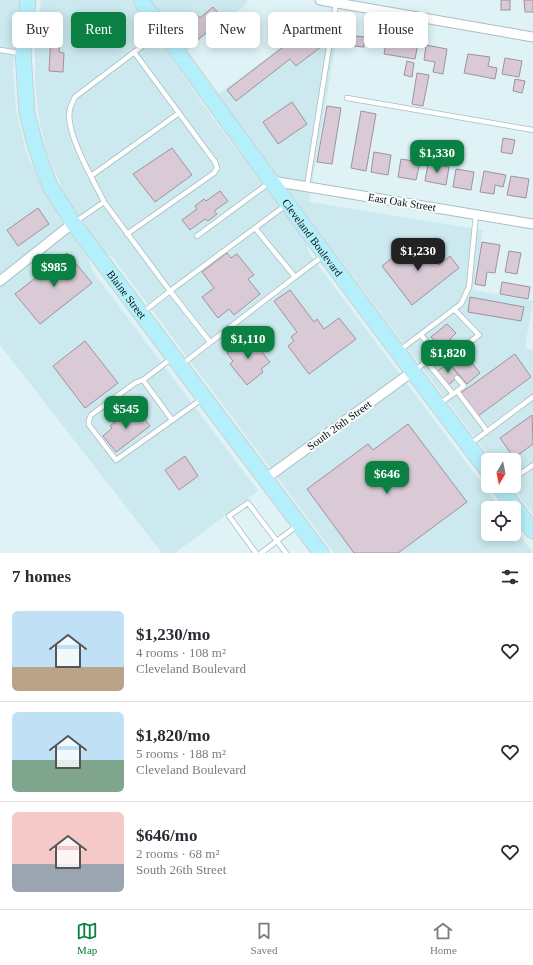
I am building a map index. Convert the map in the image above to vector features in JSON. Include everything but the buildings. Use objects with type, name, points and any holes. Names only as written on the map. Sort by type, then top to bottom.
[{"type":"main road","name":"Cleveland Boulevard","points":[[141,0],[150,12]]},
{"type":"main road","name":"Blaine Street","points":[[29,2],[23,53],[27,113],[34,141],[50,186],[73,224],[321,553]]},
{"type":"main road","name":"Cleveland Boulevard","points":[[175,48],[412,372],[481,462]]},
{"type":"main road","points":[[505,493],[533,531]]},
{"type":"street","points":[[320,0],[533,37]]},
{"type":"street","name":"East Oak Street","points":[[272,181],[533,224]]},
{"type":"street","points":[[0,281],[73,224]]},
{"type":"street","name":"South 26th Street","points":[[265,479],[412,372]]},
{"type":"lane","points":[[306,186],[336,3]]},
{"type":"lane","points":[[140,48],[75,97],[70,110],[70,123],[74,139],[104,202],[210,342]]},
{"type":"lane","points":[[0,50],[23,53]]},
{"type":"lane","points":[[127,234],[214,173],[216,168],[215,162],[134,52]]},
{"type":"lane","points":[[347,98],[533,130]]},
{"type":"lane","points":[[91,176],[179,113]]},
{"type":"lane","points":[[197,236],[272,181]]},
{"type":"lane","points":[[73,224],[104,202]]},
{"type":"lane","points":[[141,314],[288,203]]},
{"type":"lane","points":[[398,352],[462,304],[469,287],[476,214]]},
{"type":"lane","points":[[255,228],[295,277]]},
{"type":"lane","points":[[204,398],[116,460],[89,425],[91,415],[135,382],[143,380],[210,342],[326,254]]},
{"type":"lane","points":[[421,334],[445,363],[479,335],[454,309]]},
{"type":"lane","points":[[412,372],[437,354]]},
{"type":"lane","points":[[427,362],[488,431]]},
{"type":"lane","points":[[438,405],[464,386],[457,378]]},
{"type":"lane","points":[[143,380],[172,420]]},
{"type":"lane","points":[[468,445],[533,397]]},
{"type":"lane","points":[[521,473],[533,465]]},
{"type":"lane","points":[[256,553],[229,516],[248,503],[286,553]]},
{"type":"lane","points":[[261,553],[299,524]]},
{"type":"shaded area","points":[[0,0],[20,0],[18,12],[12,12],[12,48],[14,48],[13,71],[16,110],[26,152],[44,192],[59,218],[88,258],[94,273],[258,491],[175,553],[162,553],[0,345]]},
{"type":"shaded area","points":[[41,0],[131,0],[139,12],[134,12],[134,48],[164,48],[209,113],[306,242],[309,253],[481,483],[481,493],[489,493],[495,501],[481,501],[481,541],[521,541],[521,537],[533,553],[334,553],[113,258],[102,250],[77,218],[62,188],[47,152],[39,120],[35,83],[35,48],[63,48],[63,12],[39,12]]},
{"type":"shaded area","points":[[148,0],[247,0],[247,4],[236,12],[206,12],[206,35],[198,41],[198,12],[157,12]]},
{"type":"shaded area","points":[[281,48],[335,48],[309,202],[483,230],[473,290],[533,301],[525,348],[533,350],[533,514],[517,493],[521,493],[521,453],[487,453],[216,96]]}]
